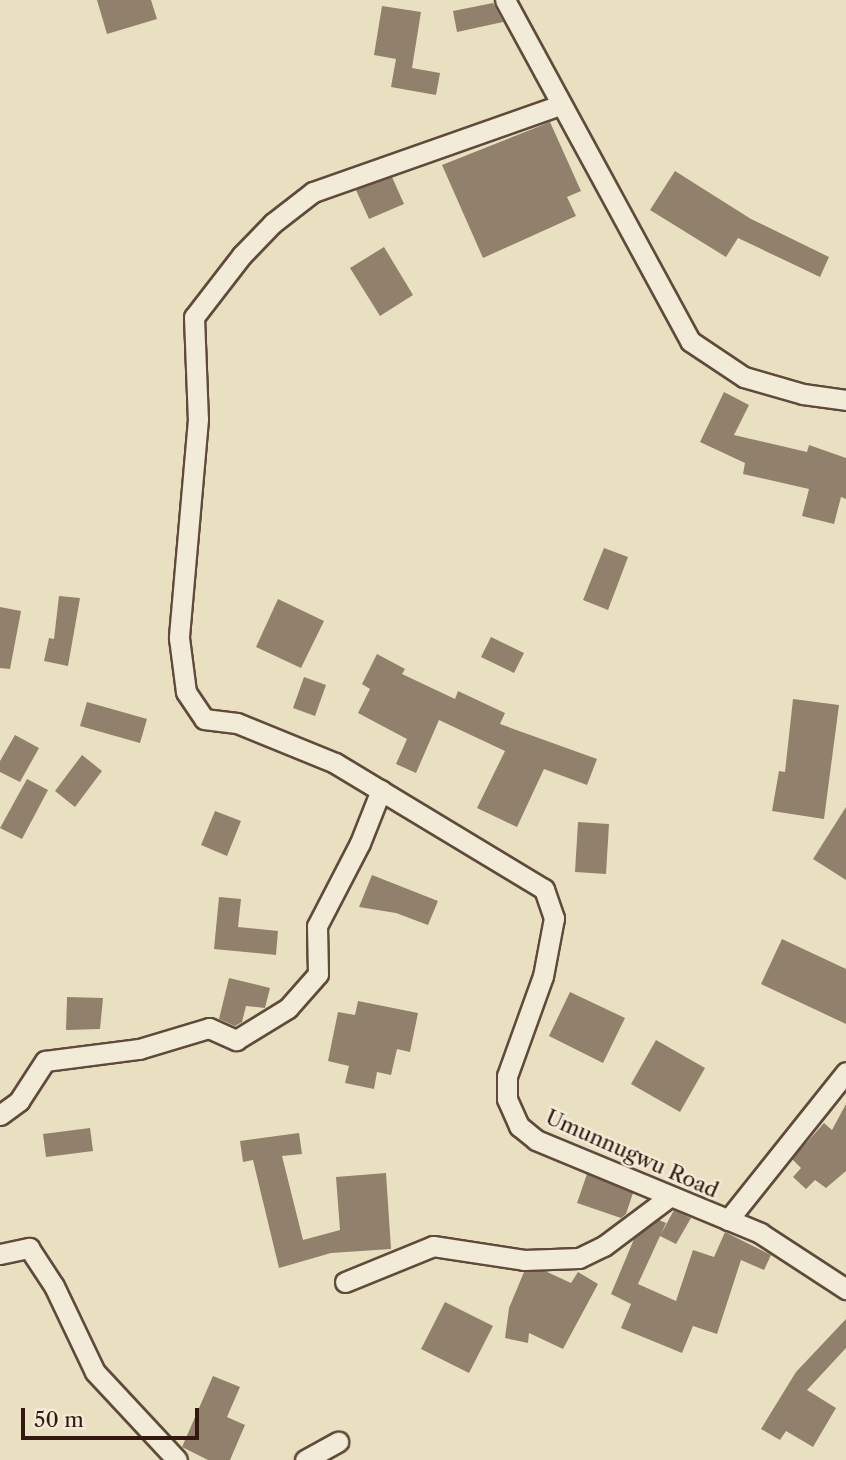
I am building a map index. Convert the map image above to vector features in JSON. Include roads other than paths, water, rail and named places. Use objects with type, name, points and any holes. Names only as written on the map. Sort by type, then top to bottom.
[{"type":"street","points":[[505,0],[690,341],[744,377],[803,394],[846,400]]},
{"type":"street","name":"Umunnugwu Road","points":[[560,105],[313,192],[273,223],[242,255],[194,317],[198,419],[179,638],[186,692],[204,719],[237,723],[335,763],[536,880],[552,903],[542,976],[507,1076],[506,1099],[519,1126],[536,1140],[668,1198],[728,1220],[790,1250],[846,1289]]},
{"type":"street","points":[[0,1115],[19,1101],[45,1061],[139,1049],[209,1028],[236,1040],[288,1008],[318,974],[317,926],[360,843],[381,790]]},
{"type":"street","points":[[728,1220],[846,1072]]},
{"type":"street","points":[[345,1282],[433,1246],[524,1260],[579,1258],[604,1246],[668,1198]]},
{"type":"street","points":[[0,1254],[29,1248],[54,1286],[95,1372],[177,1460]]},
{"type":"street","points":[[305,1460],[338,1443]]}]
